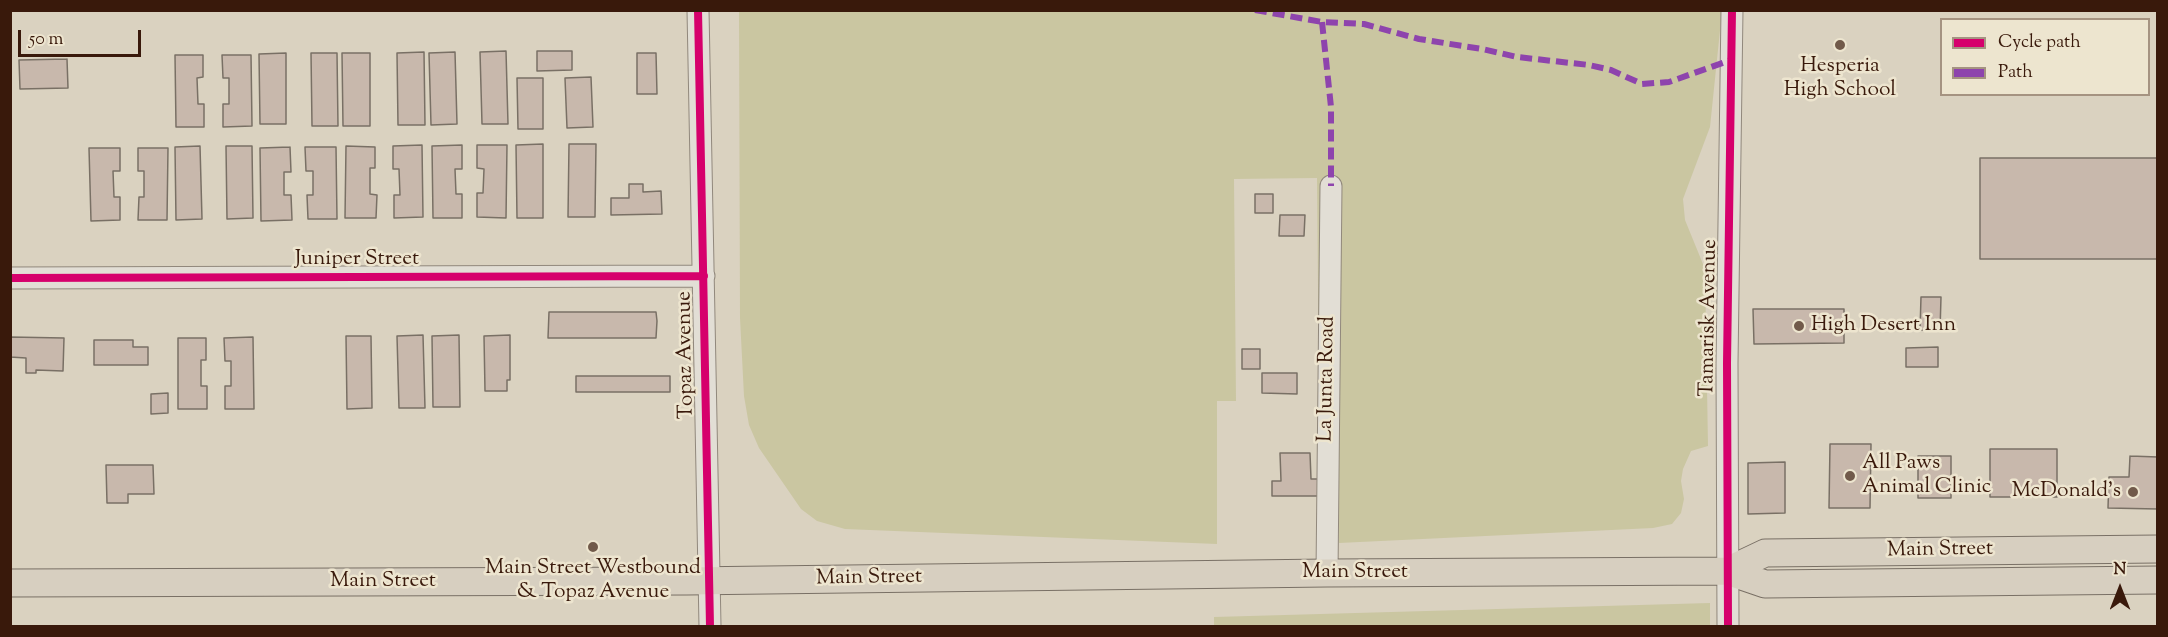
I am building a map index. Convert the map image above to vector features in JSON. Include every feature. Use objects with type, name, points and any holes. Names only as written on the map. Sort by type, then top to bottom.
[{"type":"main road","name":"Main Street","points":[[1727,571],[1765,553],[2157,549]]},
{"type":"main road","points":[[2110,581],[2123,570],[2157,569]]},
{"type":"main road","name":"Main Street","points":[[10,583],[710,581],[1328,573],[1727,571],[1766,584],[2157,580]]},
{"type":"street","name":"Topaz Avenue","points":[[699,10],[710,627]]},
{"type":"street","name":"Tamarisk Avenue","points":[[1728,627],[1732,10]]},
{"type":"street","name":"La Junta Road","points":[[1328,573],[1331,186]]},
{"type":"street","name":"Juniper Street","points":[[10,278],[704,276]]},
{"type":"shaded area","points":[[739,11],[1722,11],[1710,127],[1683,199],[1685,220],[1705,269],[1708,446],[1691,451],[1683,469],[1681,481],[1684,499],[1681,513],[1672,524],[1653,528],[1339,543],[1339,401],[1319,400],[1317,178],[1234,179],[1236,401],[1217,401],[1217,544],[845,529],[817,521],[801,509],[759,448],[749,425],[744,396],[740,318]]},
{"type":"shaded area","points":[[1710,603],[1710,626],[1214,626],[1214,617]]},
{"type":"building","points":[[506,51],[508,124],[482,124],[480,52]]},
{"type":"building","points":[[537,51],[572,51],[572,70],[537,71]]},
{"type":"building","points":[[424,52],[425,125],[398,125],[397,53]]},
{"type":"building","points":[[455,52],[457,124],[431,125],[429,53]]},
{"type":"building","points":[[286,53],[286,124],[260,124],[259,54]]},
{"type":"building","points":[[311,53],[337,53],[338,126],[312,126]]},
{"type":"building","points":[[342,53],[370,53],[370,126],[343,126]]},
{"type":"building","points":[[637,53],[656,53],[657,94],[637,94]]},
{"type":"building","points":[[175,55],[203,55],[203,77],[197,78],[198,104],[204,104],[204,127],[176,127]]},
{"type":"building","points":[[222,55],[251,55],[252,126],[223,127],[223,104],[229,104],[229,78],[223,78]]},
{"type":"building","points":[[67,59],[68,88],[20,89],[19,60]]},
{"type":"building","points":[[591,77],[593,127],[567,128],[565,78]]},
{"type":"building","points":[[517,78],[543,78],[543,129],[518,129]]},
{"type":"building","points":[[543,144],[543,218],[517,218],[516,145]]},
{"type":"building","points":[[569,144],[596,144],[595,217],[568,217]]},
{"type":"building","points":[[422,145],[423,217],[394,218],[394,195],[400,195],[399,169],[393,169],[393,146]]},
{"type":"building","points":[[462,145],[462,169],[455,169],[456,194],[462,194],[462,218],[433,218],[432,146]]},
{"type":"building","points":[[477,145],[507,145],[506,218],[477,217],[477,193],[483,193],[484,169],[477,168]]},
{"type":"building","points":[[200,146],[202,219],[176,220],[175,147]]},
{"type":"building","points":[[226,146],[252,146],[253,218],[227,219]]},
{"type":"building","points":[[346,146],[375,147],[375,168],[370,168],[370,194],[377,195],[376,218],[345,218]]},
{"type":"building","points":[[290,147],[291,172],[284,172],[284,195],[291,195],[292,220],[261,221],[260,148]]},
{"type":"building","points":[[305,147],[336,147],[337,219],[308,219],[307,195],[313,195],[313,171],[306,171]]},
{"type":"building","points":[[89,148],[120,148],[120,171],[113,171],[114,197],[120,197],[120,220],[91,221]]},
{"type":"building","points":[[138,148],[168,148],[167,220],[138,220],[139,197],[144,197],[144,171],[138,171]]},
{"type":"building","points":[[1980,158],[2158,158],[2158,259],[1980,259]]},
{"type":"building","points":[[629,184],[643,184],[643,192],[661,191],[662,214],[611,215],[611,198],[629,198]]},
{"type":"building","points":[[1255,194],[1273,194],[1273,213],[1255,213]]},
{"type":"building","points":[[1280,215],[1305,215],[1304,236],[1279,236]]},
{"type":"building","points":[[1921,297],[1941,297],[1940,331],[1920,330]]},
{"type":"building","name":"High Desert Inn","points":[[1753,309],[1844,309],[1844,343],[1754,344]]},
{"type":"building","points":[[549,312],[656,312],[656,338],[548,338]]},
{"type":"building","points":[[423,335],[425,408],[399,408],[397,336]]},
{"type":"building","points":[[459,335],[460,407],[433,407],[432,336]]},
{"type":"building","points":[[510,335],[510,380],[507,380],[507,391],[485,391],[484,336]]},
{"type":"building","points":[[346,336],[371,336],[372,408],[347,409]]},
{"type":"building","points":[[10,337],[64,338],[63,371],[36,370],[36,373],[26,373],[26,358],[10,357]]},
{"type":"building","points":[[253,337],[254,409],[225,409],[225,386],[231,386],[231,361],[225,361],[224,338]]},
{"type":"building","points":[[178,338],[206,338],[206,360],[201,360],[201,386],[207,386],[207,409],[178,409]]},
{"type":"building","points":[[94,340],[133,340],[133,347],[148,347],[148,365],[94,365]]},
{"type":"building","points":[[1938,347],[1938,367],[1906,367],[1906,348]]},
{"type":"building","points":[[1242,349],[1260,349],[1260,369],[1242,369]]},
{"type":"building","points":[[1262,373],[1297,373],[1297,394],[1262,393]]},
{"type":"building","points":[[576,376],[670,376],[670,392],[576,392]]},
{"type":"building","points":[[168,393],[168,413],[151,414],[151,394]]},
{"type":"building","name":"All Paws Animal Clinic","points":[[1830,444],[1871,444],[1870,508],[1829,508]]},
{"type":"building","points":[[1990,449],[2057,449],[2057,497],[1990,497]]},
{"type":"building","points":[[1280,453],[1310,453],[1311,479],[1318,479],[1318,496],[1272,496],[1272,481],[1281,481]]},
{"type":"building","points":[[1918,456],[1951,456],[1951,498],[1918,498]]},
{"type":"building","name":"McDonald's","points":[[2130,456],[2158,457],[2158,509],[2108,508],[2109,477],[2129,477]]},
{"type":"building","points":[[1785,462],[1785,513],[1748,514],[1748,463]]},
{"type":"building","points":[[106,465],[153,465],[154,494],[128,494],[128,503],[107,503]]},
{"type":"marked path","points":[[1255,10],[1322,22],[1364,24],[1419,39],[1517,57],[1589,65],[1611,70],[1642,84],[1669,82],[1731,60]]},
{"type":"marked path","points":[[1322,22],[1331,107],[1331,186]]},
{"type":"cycle path","points":[[698,10],[710,626]]},
{"type":"cycle path","points":[[1728,626],[1727,363],[1732,10]]},
{"type":"cycle path","points":[[10,278],[704,276]]},
{"type":"place","name":"Hesperia High School","points":[[1840,45]]},
{"type":"place","name":"High Desert Inn","points":[[1799,326]]},
{"type":"place","name":"All Paws Animal Clinic","points":[[1850,476]]},
{"type":"place","name":"McDonald's","points":[[2133,492]]},
{"type":"place","name":"Main Street Westbound & Topaz Avenue","points":[[593,547]]}]
